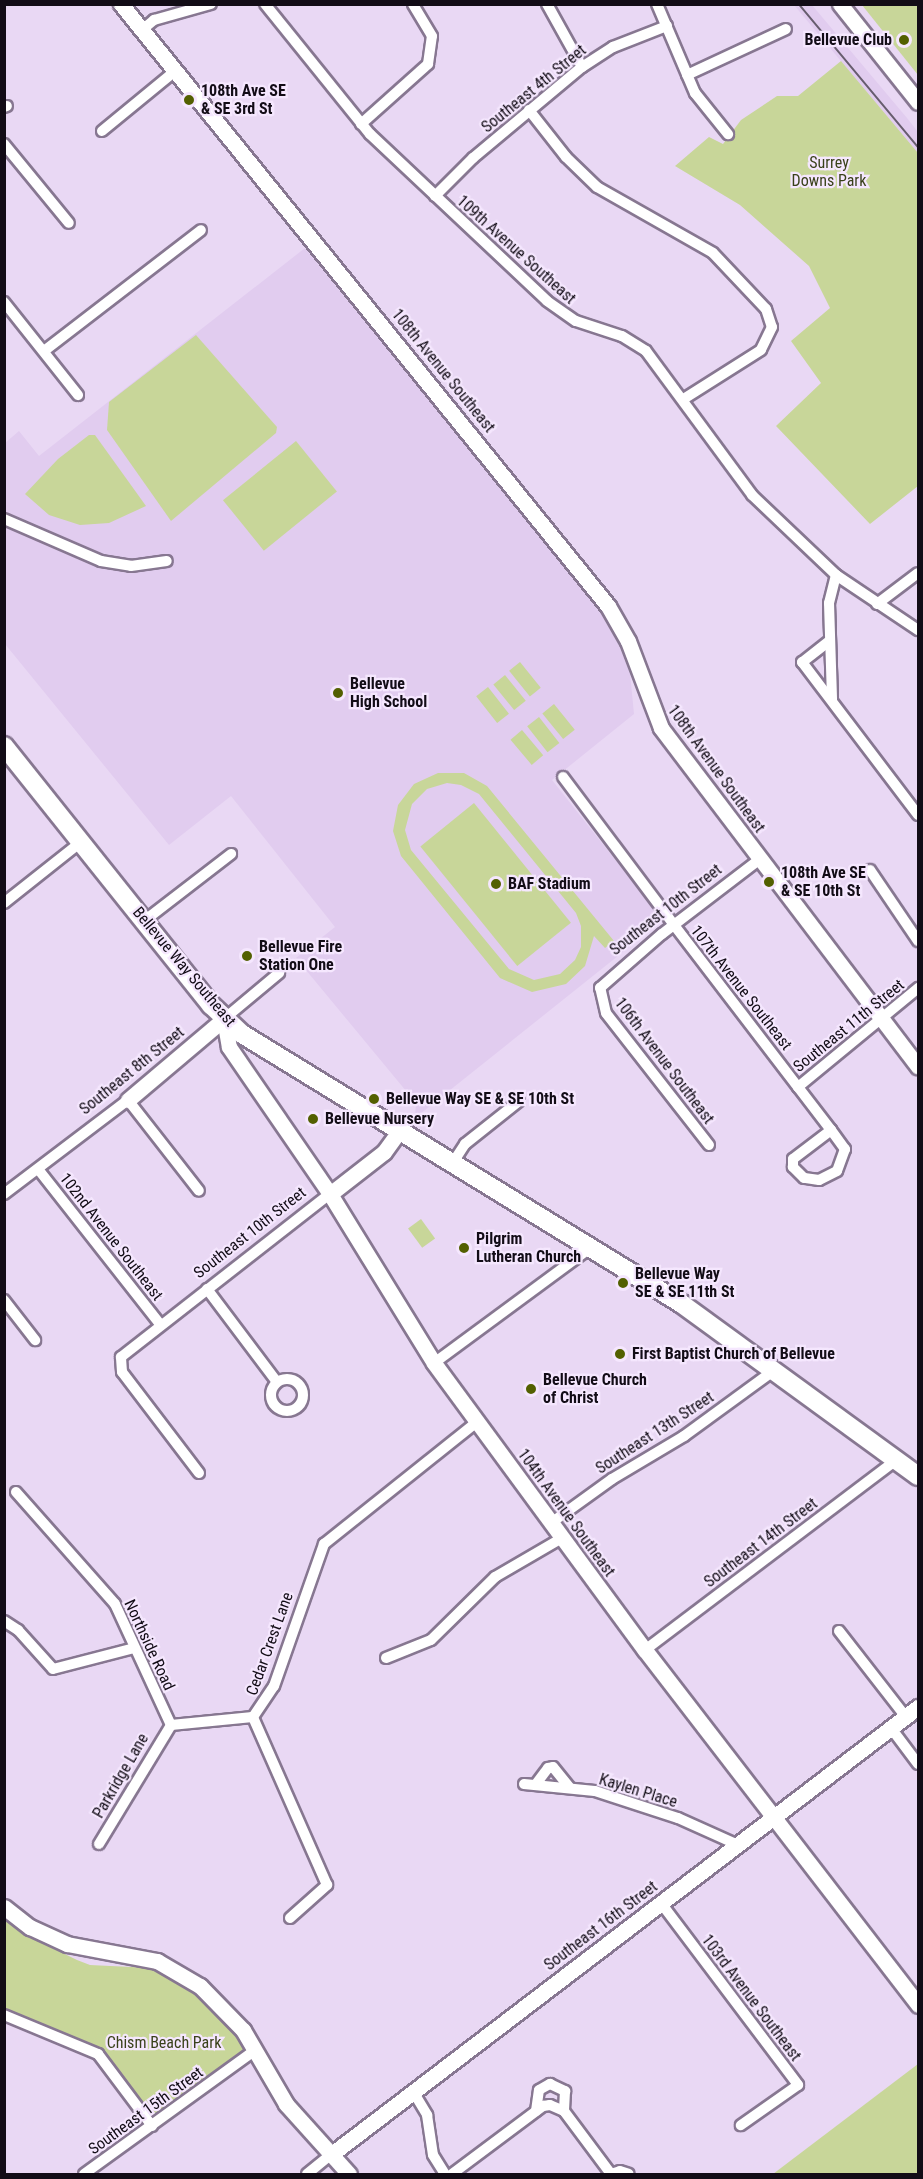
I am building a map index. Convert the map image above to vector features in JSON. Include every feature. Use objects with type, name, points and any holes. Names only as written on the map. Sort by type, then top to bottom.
[{"type":"main road","name":"Bellevue Way Southeast","points":[[4,746],[224,1019],[242,1035],[682,1304],[776,1369],[918,1476]]},
{"type":"street","name":"108th Avenue Southeast","points":[[121,4],[335,267],[337,275],[363,307],[373,314],[608,606],[628,641],[661,728],[918,1066]]},
{"type":"street","points":[[142,30],[154,20],[212,4]]},
{"type":"street","name":"109th Avenue Southeast","points":[[265,4],[361,124],[435,196],[556,309],[576,321],[622,336],[640,346],[752,495],[836,575],[918,630]]},
{"type":"street","points":[[361,124],[425,69],[432,54],[430,29],[413,4]]},
{"type":"street","points":[[547,4],[582,67]]},
{"type":"street","points":[[657,4],[687,75],[704,107],[728,134]]},
{"type":"street","points":[[840,4],[918,102]]},
{"type":"street","name":"Southeast 4th Street","points":[[435,196],[529,110],[582,67],[613,47],[667,26]]},
{"type":"street","points":[[687,75],[786,29]]},
{"type":"street","points":[[102,130],[175,71]]},
{"type":"street","points":[[529,110],[566,157],[597,187],[628,207],[691,237],[730,267],[766,309],[771,335],[761,350],[682,400]]},
{"type":"street","points":[[4,144],[69,223]]},
{"type":"street","points":[[44,351],[201,230]]},
{"type":"street","points":[[4,302],[78,394]]},
{"type":"street","points":[[4,519],[101,561],[131,566],[167,561]]},
{"type":"street","points":[[877,604],[918,573]]},
{"type":"street","points":[[832,700],[828,642],[829,596],[836,575]]},
{"type":"street","points":[[828,642],[802,662],[918,815]]},
{"type":"street","name":"107th Avenue Southeast","points":[[563,777],[798,1087],[831,1131],[844,1149],[842,1163],[828,1177],[804,1178],[793,1167],[793,1159],[831,1131]]},
{"type":"street","points":[[4,903],[81,842]]},
{"type":"street","points":[[144,921],[231,854]]},
{"type":"street","name":"Southeast 10th Street","points":[[600,993],[605,980],[760,859]]},
{"type":"street","points":[[870,870],[918,941]]},
{"type":"street","name":"Southeast 8th Street","points":[[4,1194],[128,1100],[279,973]]},
{"type":"street","name":"Southeast 11th Street","points":[[798,1087],[918,988]]},
{"type":"street","name":"106th Avenue Southeast","points":[[600,993],[606,1013],[709,1145]]},
{"type":"street","name":"104th Avenue Southeast","points":[[224,1019],[229,1047],[285,1125],[330,1194],[434,1363],[645,1650],[918,2005]]},
{"type":"street","points":[[128,1100],[199,1191]]},
{"type":"street","points":[[452,1164],[465,1144],[519,1101]]},
{"type":"street","name":"Southeast 10th Street","points":[[198,1473],[122,1372],[119,1361],[125,1352],[160,1324],[384,1152],[400,1130]]},
{"type":"street","name":"102nd Avenue Southeast","points":[[38,1169],[160,1324]]},
{"type":"street","points":[[434,1363],[590,1248]]},
{"type":"street","points":[[207,1289],[277,1382]]},
{"type":"street","points":[[4,1300],[35,1340]]},
{"type":"street","name":"Southeast 13th Street","points":[[551,1523],[612,1479],[684,1436],[776,1369]]},
{"type":"street","name":"Cedar Crest Lane","points":[[290,1918],[327,1885],[253,1717],[274,1686],[324,1544],[477,1422]]},
{"type":"street","name":"Southeast 14th Street","points":[[645,1650],[896,1460]]},
{"type":"street","name":"Northside Road","points":[[16,1492],[108,1595],[171,1725]]},
{"type":"street","points":[[386,1658],[431,1640],[490,1581],[562,1538]]},
{"type":"street","points":[[4,1621],[18,1630],[53,1669],[135,1648]]},
{"type":"street","points":[[839,1631],[912,1712]]},
{"type":"street","name":"Southeast 16th Street","points":[[307,2175],[912,1712]]},
{"type":"street","points":[[171,1725],[253,1717]]},
{"type":"street","name":"Parkridge Lane","points":[[99,1844],[171,1725]]},
{"type":"street","points":[[891,1728],[918,1764]]},
{"type":"street","points":[[536,1784],[548,1768],[553,1767],[570,1788]]},
{"type":"street","name":"Kaylen Place","points":[[524,1784],[595,1791],[678,1818],[738,1845]]},
{"type":"street","name":"103rd Avenue Southeast","points":[[661,1903],[798,2085],[741,2125]]},
{"type":"street","points":[[4,1907],[30,1927],[68,1944],[139,1956],[182,1974],[218,2002],[254,2051],[286,2104],[333,2153],[349,2175]]},
{"type":"street","points":[[4,2015],[98,2054],[152,2126]]},
{"type":"street","name":"Southeast 15th Street","points":[[84,2175],[254,2051]]},
{"type":"street","points":[[536,2111],[539,2090],[555,2084],[566,2095],[564,2111]]},
{"type":"street","points":[[414,2093],[427,2115],[433,2155],[445,2175]]},
{"type":"street","points":[[452,2175],[536,2111],[550,2106],[564,2111],[611,2174],[620,2171],[629,2175]]},
{"type":"shaded area","points":[[794,5],[812,5],[907,118],[918,132],[918,153]]},
{"type":"shaded area","name":"Bellevue High School","points":[[305,248],[597,607],[619,645],[630,673],[634,714],[552,780],[663,920],[415,1118],[416,1103],[296,958],[335,927],[231,796],[169,845],[5,644],[5,443],[19,431],[39,456]]},
{"type":"green space","name":"Bellevue Club","points":[[862,5],[918,5],[918,75]]},
{"type":"green space","name":"Surrey Downs Park","points":[[841,61],[918,153],[918,486],[870,524],[776,426],[821,383],[791,341],[830,308],[809,266],[740,205],[675,166],[709,137],[723,144],[741,120],[777,96],[798,96]]},
{"type":"green space","points":[[196,335],[277,427],[276,433],[171,521],[107,430],[109,402]]},
{"type":"green space","points":[[89,435],[95,435],[146,506],[109,523],[80,525],[49,515],[25,494],[58,459]]},
{"type":"green space","points":[[296,441],[337,492],[264,551],[223,500]]},
{"type":"green space","points":[[520,662],[541,688],[530,696],[509,671]]},
{"type":"green space","points":[[505,675],[526,701],[514,710],[493,684]]},
{"type":"green space","points":[[488,687],[509,714],[497,723],[476,696]]},
{"type":"green space","points":[[554,704],[575,730],[563,739],[542,713]]},
{"type":"green space","points":[[539,717],[559,743],[547,752],[527,726]]},
{"type":"green space","points":[[522,730],[543,755],[532,765],[511,740]]},
{"type":"green space","points":[[438,773],[464,773],[487,786],[614,941],[605,948],[594,936],[585,966],[566,984],[532,992],[500,978],[401,856],[393,831],[398,805],[414,784]],"holes":[[[447,783],[461,785],[479,794],[576,913],[581,926],[581,947],[575,960],[560,974],[534,980],[509,969],[411,850],[405,830],[412,804],[427,789]]]},
{"type":"green space","points":[[474,803],[571,923],[517,966],[420,846]]},
{"type":"green space","points":[[421,1219],[435,1238],[422,1248],[408,1228]]},
{"type":"green space","name":"Chism Beach Park","points":[[4,1916],[34,1939],[77,1960],[90,1965],[152,1968],[219,2002],[248,2048],[244,2051],[246,2055],[152,2126],[105,2062],[5,2014]]},
{"type":"green space","points":[[918,2064],[918,2174],[773,2174]]},
{"type":"tram line","points":[[799,4],[918,147]]},
{"type":"place","name":"Bellevue Club","points":[[904,40]]},
{"type":"place","name":"108th Ave SE & SE 3rd St","points":[[189,100]]},
{"type":"place","name":"Bellevue High School","points":[[338,693]]},
{"type":"place","name":"108th Ave SE & SE 10th St","points":[[769,882]]},
{"type":"place","name":"BAF Stadium","points":[[496,884]]},
{"type":"place","name":"Bellevue Fire Station One","points":[[247,956]]},
{"type":"place","name":"Bellevue Way SE & SE 10th St","points":[[374,1099]]},
{"type":"place","name":"Bellevue Nursery","points":[[313,1119]]},
{"type":"place","name":"Pilgrim Lutheran Church","points":[[464,1248]]},
{"type":"place","name":"Bellevue Way SE & SE 11th St","points":[[623,1283]]},
{"type":"place","name":"First Baptist Church of Bellevue","points":[[620,1354]]},
{"type":"place","name":"Bellevue Church of Christ","points":[[531,1389]]}]
